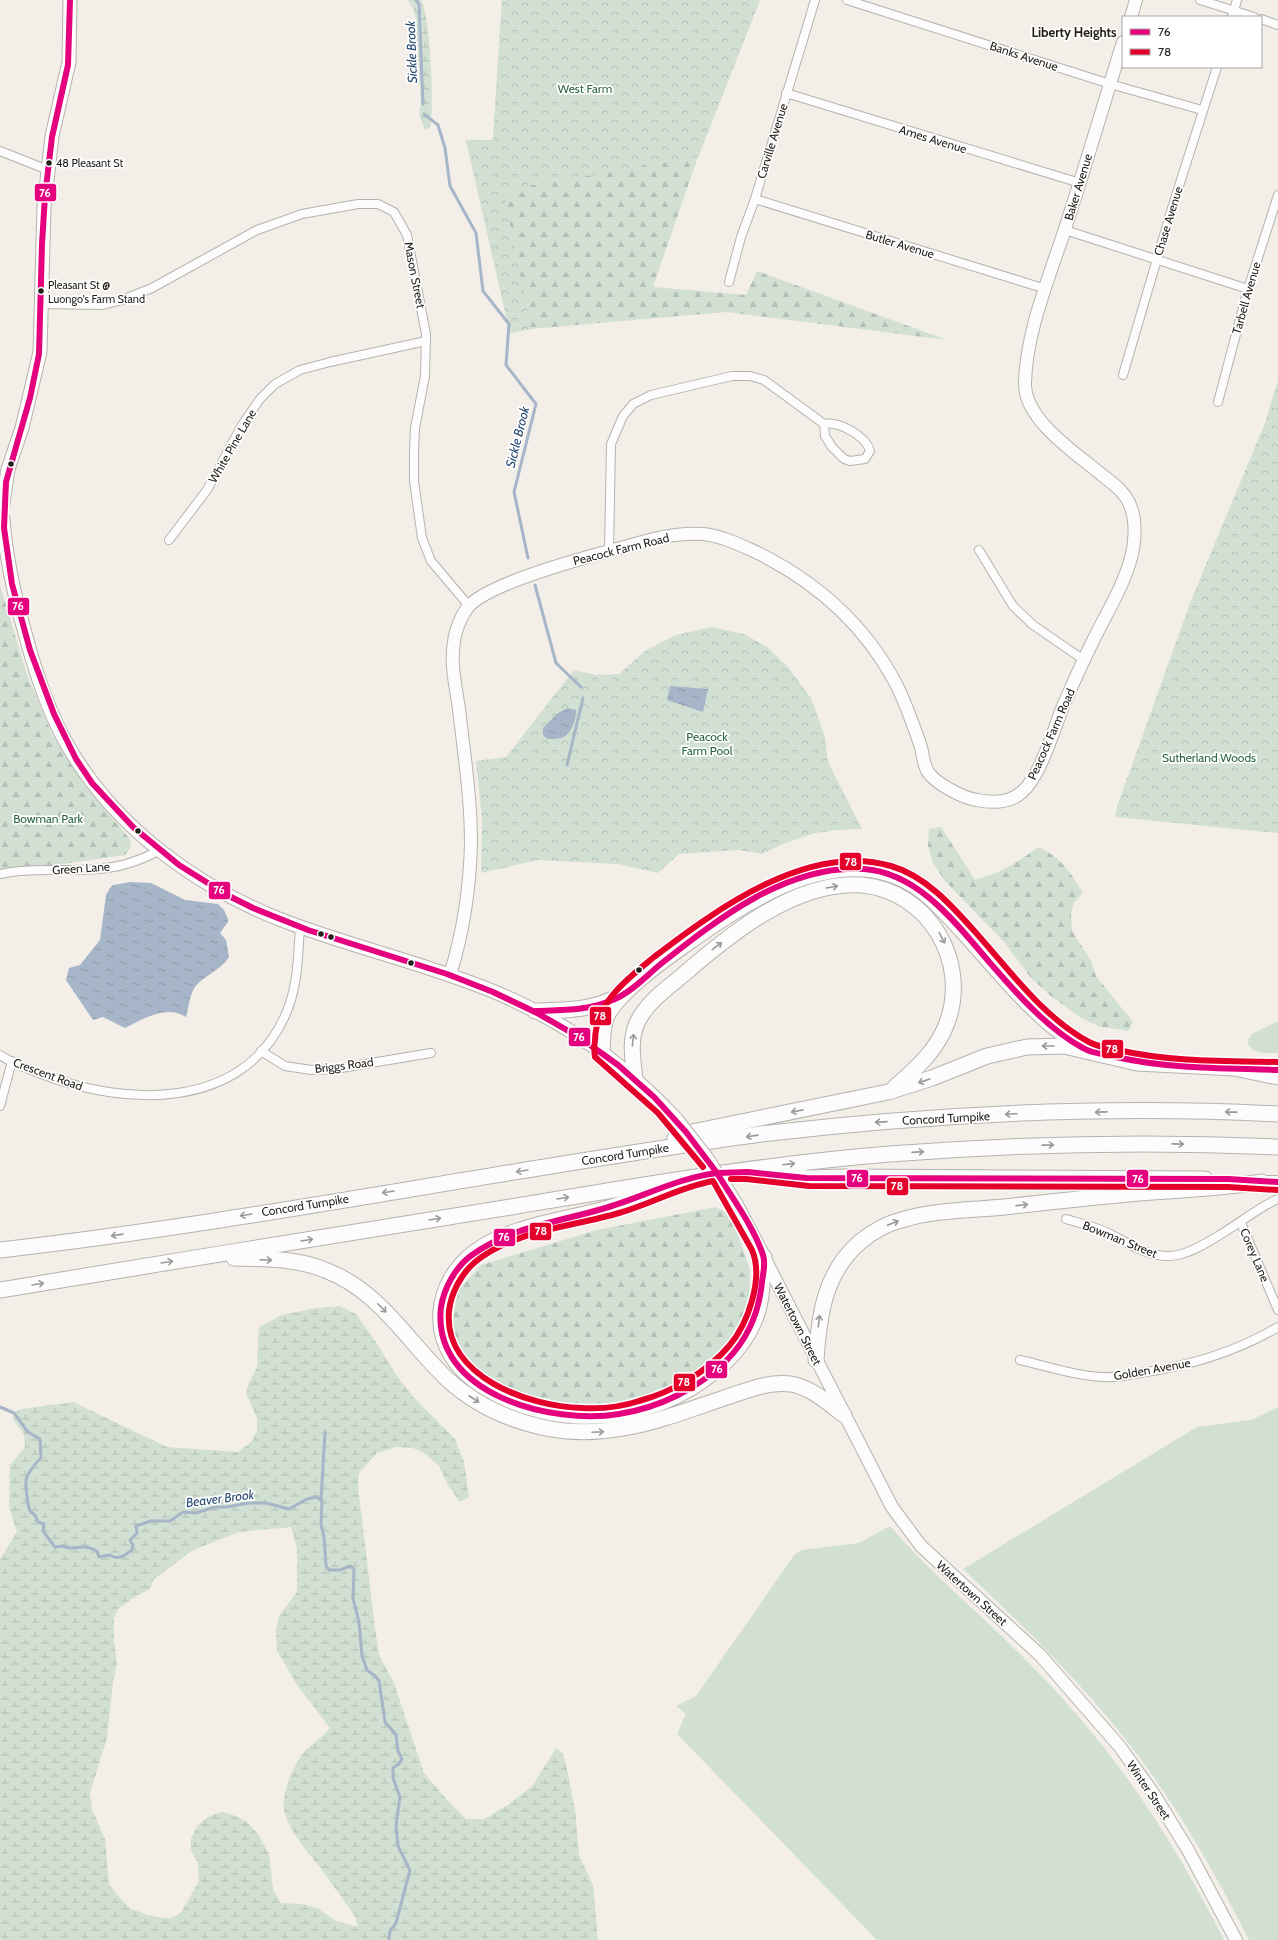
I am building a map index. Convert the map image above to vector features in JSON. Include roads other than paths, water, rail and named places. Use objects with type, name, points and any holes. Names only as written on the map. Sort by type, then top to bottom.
[{"type":"highway","points":[[602,1052],[603,1032],[606,1018],[614,1005],[626,993],[691,940],[734,912],[785,885],[820,873],[844,869],[867,869],[900,878],[923,892],[942,910],[1031,1007],[1055,1028],[1086,1050]]},
{"type":"highway","points":[[635,1079],[632,1046],[637,1024],[647,1008],[678,979],[721,943],[777,906],[813,891],[837,886],[857,885],[875,887],[892,893],[908,901],[923,913],[942,938],[949,955],[953,974],[952,1006],[943,1034],[925,1060],[890,1091]]},
{"type":"highway","points":[[535,1011],[592,1008],[626,993]]},
{"type":"highway","points":[[629,1154],[692,1132],[890,1091],[932,1078],[975,1060],[1006,1050],[1050,1046],[1086,1050],[1146,1064],[1234,1068],[1278,1077]]},
{"type":"highway","name":"Concord Turnpike","points":[[0,1250],[147,1230],[758,1135],[910,1120],[1095,1112],[1278,1114]]},
{"type":"highway","points":[[0,1290],[686,1178],[873,1155],[1001,1146],[1161,1144],[1278,1147]]},
{"type":"highway","points":[[736,1171],[808,1178],[1228,1179],[1262,1182]]},
{"type":"highway","points":[[686,1178],[618,1205],[508,1234],[488,1244],[470,1256],[457,1270],[448,1283],[443,1297],[441,1311],[441,1326],[444,1340],[449,1352],[460,1368],[475,1381],[499,1396],[521,1405],[552,1413],[572,1416],[600,1416],[625,1413],[653,1406],[672,1398],[702,1381],[728,1359],[743,1341],[753,1325],[759,1308],[764,1257]]},
{"type":"highway","points":[[816,1360],[821,1311],[832,1278],[843,1260],[856,1246],[872,1233],[891,1223],[910,1217],[932,1214],[1262,1182]]},
{"type":"highway","points":[[199,1257],[286,1260],[306,1264],[333,1273],[358,1287],[376,1301],[434,1365],[460,1390],[495,1411],[541,1427],[579,1432],[625,1429],[648,1424],[758,1387],[780,1383],[795,1385],[809,1390],[844,1415]]},
{"type":"main road","points":[[0,480],[8,468],[22,428],[40,352],[44,207],[52,136],[69,62],[70,0]]},
{"type":"main road","name":"Watertown Street","points":[[8,468],[1,501],[5,511],[2,520],[2,539],[12,587],[31,654],[47,699],[67,744],[84,771],[102,793],[148,841],[228,896],[268,914],[300,926],[450,975],[490,990],[565,1027],[602,1052],[635,1079],[676,1119],[706,1157],[735,1202],[764,1257]]},
{"type":"street","name":"Carville Avenue","points":[[729,282],[740,237],[755,199],[815,0]]},
{"type":"street","name":"Banks Avenue","points":[[847,0],[1110,84],[1202,110]]},
{"type":"street","points":[[1131,16],[1136,0]]},
{"type":"street","points":[[1200,0],[1233,14],[1247,16]]},
{"type":"street","points":[[1233,14],[1237,0]]},
{"type":"street","points":[[1262,19],[1278,25]]},
{"type":"street","name":"Baker Avenue","points":[[1033,331],[1122,45]]},
{"type":"street","name":"Chase Avenue","points":[[1123,375],[1202,110],[1217,68]]},
{"type":"street","name":"Ames Avenue","points":[[786,93],[1080,183]]},
{"type":"street","points":[[0,151],[48,170]]},
{"type":"street","name":"Tarbell Avenue","points":[[1218,402],[1248,288],[1278,195]]},
{"type":"street","name":"Butler Avenue","points":[[755,199],[1046,289]]},
{"type":"street","name":"Mason Street","points":[[41,304],[103,305],[122,300],[152,288],[257,230],[302,214],[358,204],[378,204],[394,212],[407,235],[420,298],[426,341],[425,376],[415,428],[414,452],[414,481],[422,538],[431,561],[469,606]]},
{"type":"street","points":[[1065,230],[1248,288]]},
{"type":"street","name":"Peacock Farm Road","points":[[450,975],[466,896],[471,849],[470,810],[454,672],[453,645],[457,627],[469,606],[494,589],[569,562],[658,538],[703,534],[728,540],[755,552],[781,565],[816,588],[852,621],[879,654],[898,688],[920,744],[928,772],[944,786],[969,799],[984,802],[1004,801],[1018,796],[1028,786],[1044,755],[1084,660],[1114,599],[1132,556],[1134,524],[1131,505],[1121,490],[1056,436],[1040,420],[1031,408],[1024,389],[1033,331]]},
{"type":"street","name":"White Pine Lane","points":[[169,540],[207,490],[242,426],[260,399],[275,384],[300,370],[426,341]]},
{"type":"street","points":[[609,551],[611,444],[623,416],[633,404],[650,395],[732,376],[750,376],[769,384],[824,424],[825,436],[832,447],[844,460],[850,461],[865,459],[870,451],[869,446],[862,439],[831,422],[824,424]]},
{"type":"street","points":[[979,550],[1013,606],[1033,625],[1084,660]]},
{"type":"street","name":"Green Lane","points":[[0,874],[97,869],[141,860],[160,850]]},
{"type":"street","name":"Crescent Road","points":[[0,1055],[62,1082],[82,1088],[132,1095],[156,1096],[181,1093],[207,1087],[225,1079],[251,1061],[268,1043],[284,1019],[295,991],[300,926]]},
{"type":"street","name":"Briggs Road","points":[[261,1051],[285,1066],[311,1070],[335,1069],[431,1053]]},
{"type":"street","points":[[0,1106],[12,1061]]},
{"type":"street","points":[[1234,1068],[1278,1070]]},
{"type":"street","points":[[1262,1182],[1278,1182]]},
{"type":"street","name":"Bowman Street","points":[[1066,1219],[1106,1232],[1140,1250],[1171,1257],[1186,1254],[1241,1223],[1269,1203],[1278,1200]]},
{"type":"street","name":"Corey Lane","points":[[1241,1223],[1278,1310]]},
{"type":"street","name":"Watertown Street","points":[[764,1257],[888,1500],[921,1546],[1040,1655]]},
{"type":"street","name":"Golden Avenue","points":[[1020,1360],[1096,1376],[1118,1377],[1161,1370],[1221,1354],[1252,1342],[1278,1327]]},
{"type":"street","name":"Winter Street","points":[[1040,1655],[1120,1747],[1153,1793],[1201,1870],[1236,1940]]},
{"type":"water","points":[[670,686],[708,689],[703,712],[667,700]]},
{"type":"water","points":[[568,708],[576,710],[574,722],[568,734],[561,738],[547,739],[543,735],[543,728],[558,713]]},
{"type":"water","points":[[131,882],[151,883],[185,900],[218,904],[224,910],[228,919],[228,922],[220,933],[226,940],[229,957],[221,966],[195,987],[190,998],[186,1017],[179,1013],[163,1012],[147,1017],[125,1028],[103,1017],[93,1020],[66,980],[69,968],[80,965],[100,940],[106,895],[110,888],[113,885]]},
{"type":"waterway","name":"Sickle Brook","points":[[416,0],[419,4],[423,104]]},
{"type":"waterway","name":"Sickle Brook","points":[[424,114],[438,125],[445,148],[450,186],[476,233],[483,291],[509,324],[506,365],[536,404],[514,492],[528,558]]},
{"type":"waterway","name":"Sickle Brook","points":[[535,585],[556,663],[581,687]]},
{"type":"waterway","name":"Sickle Brook","points":[[567,765],[583,698]]},
{"type":"waterway","name":"Beaver Brook","points":[[0,1407],[14,1413],[28,1432],[40,1439],[41,1458],[33,1467],[26,1480],[28,1504],[30,1511],[35,1515],[38,1522],[44,1524],[43,1531],[55,1547],[86,1547],[97,1551],[99,1557],[110,1555],[113,1557],[119,1557],[132,1550],[133,1545],[130,1540],[137,1533],[136,1526],[151,1521],[170,1521],[183,1512],[196,1513],[215,1507],[227,1507],[249,1503],[266,1503],[289,1509],[307,1499],[317,1497],[322,1501],[321,1525],[324,1537],[326,1566],[329,1570],[340,1570],[350,1566],[354,1569],[353,1598],[359,1622],[362,1656],[367,1670],[379,1681],[385,1722],[396,1735],[398,1751],[402,1759],[399,1764],[393,1768],[393,1778],[400,1797],[396,1825],[398,1846],[410,1870],[396,1923],[390,1931],[389,1940]]},
{"type":"waterway","points":[[321,1500],[325,1432]]},
{"type":"place","name":"48 Pleasant St","points":[[49,163]]},
{"type":"place","name":"Pleasant St @ Luongo's Farm Stand","points":[[41,291]]},
{"type":"district","name":"Liberty Heights","points":[[1074,32]]},
{"type":"park label","name":"West Farm","points":[[585,88]]},
{"type":"park label","name":"Peacock Farm Pool","points":[[707,743]]},
{"type":"park label","name":"Sutherland Woods","points":[[1209,757]]},
{"type":"park label","name":"Bowman Park","points":[[48,818]]}]
